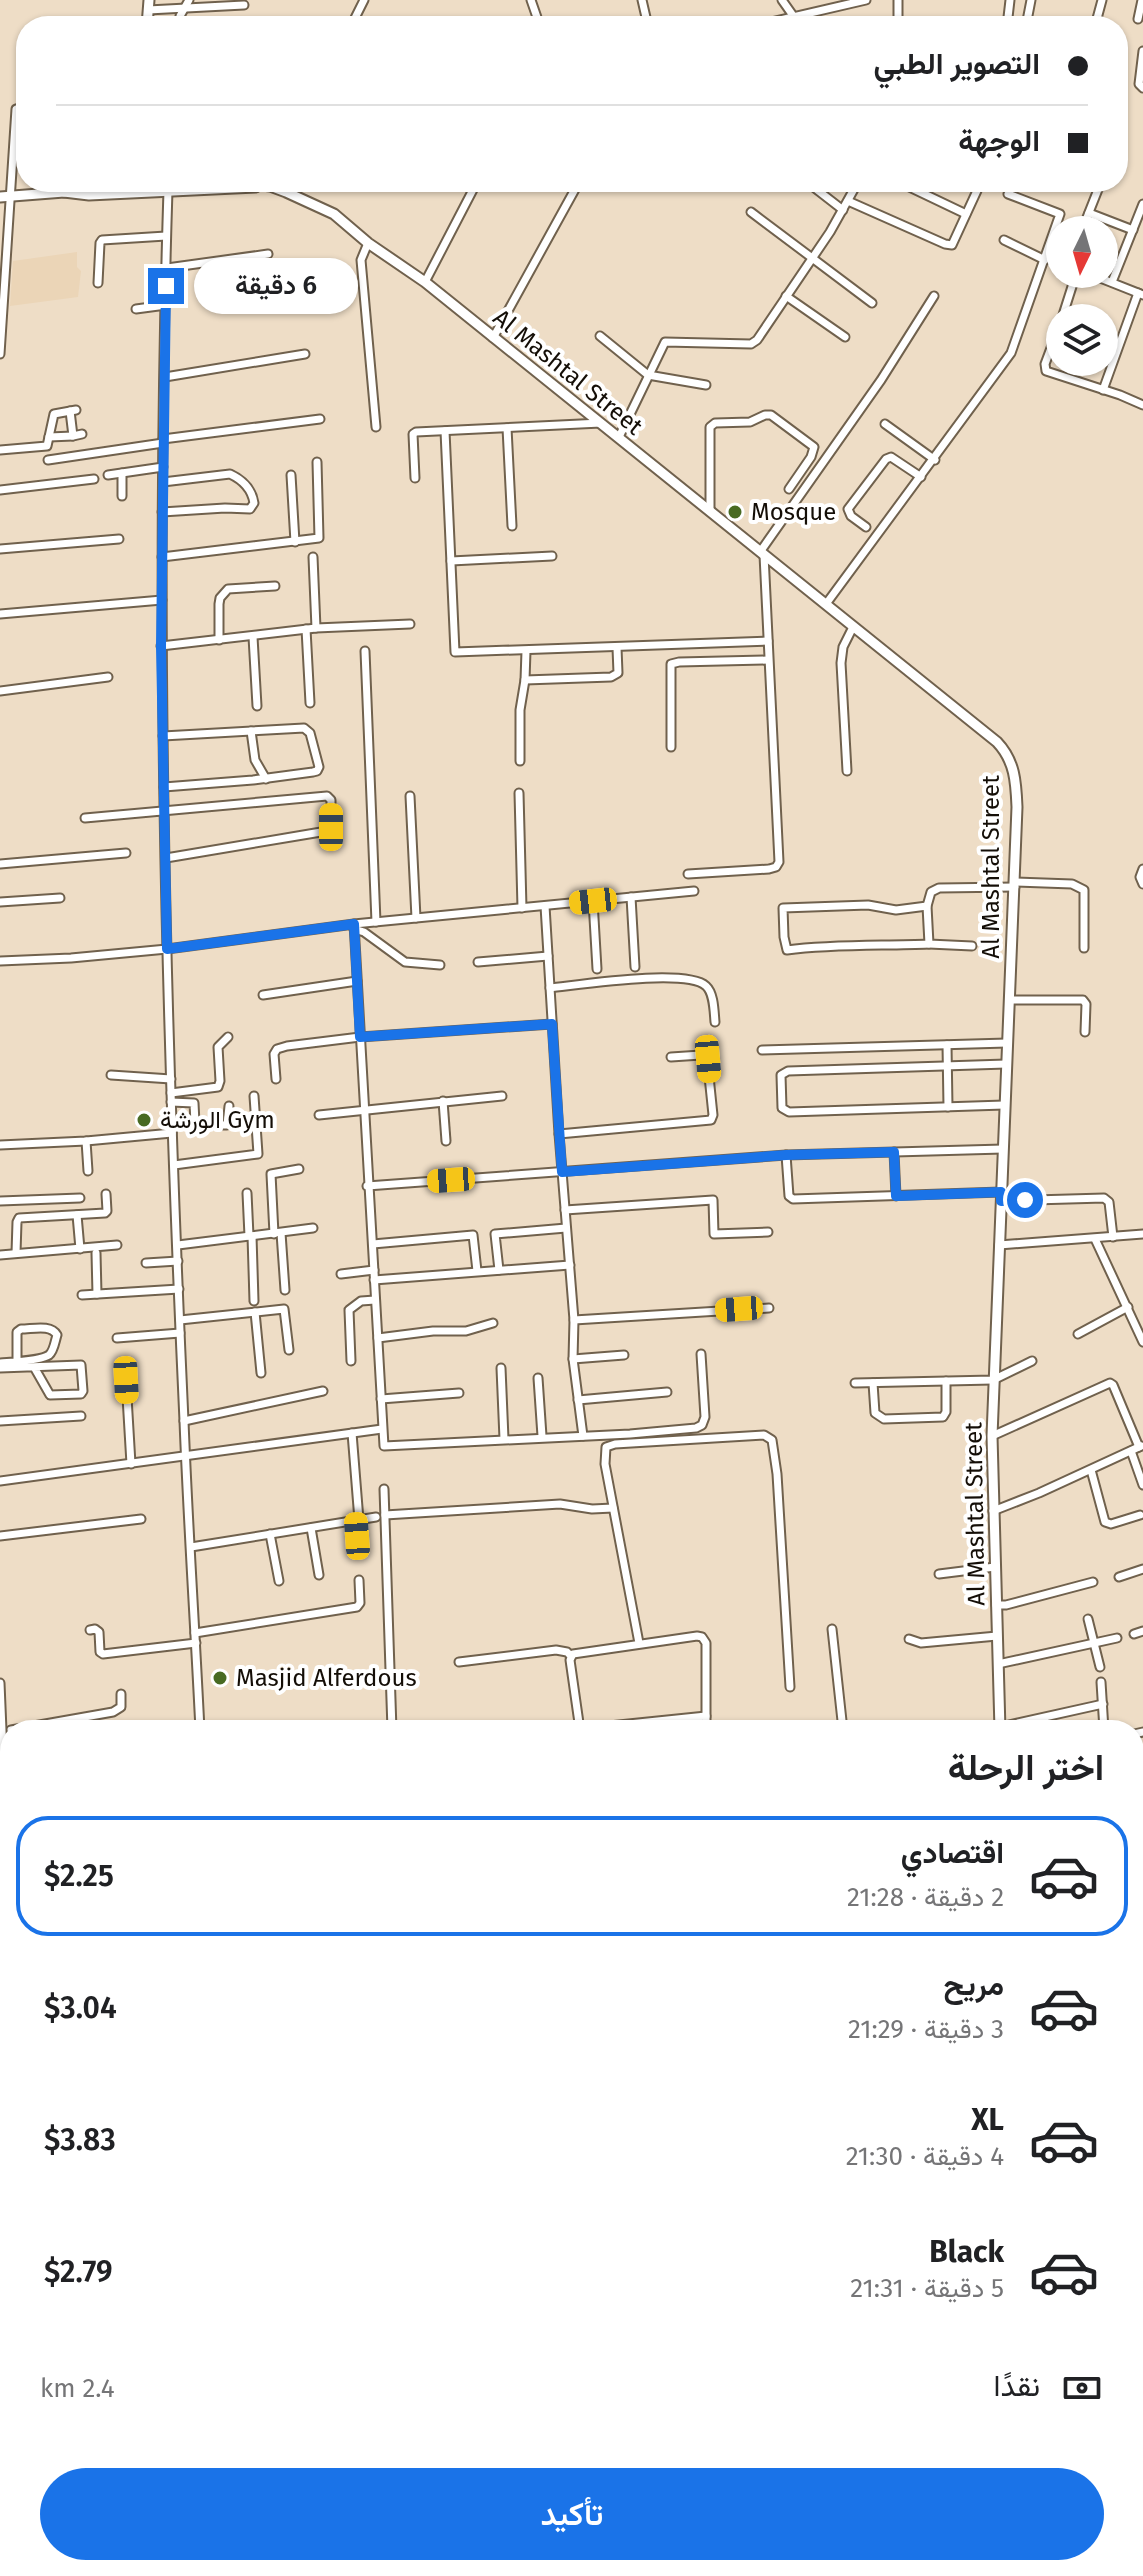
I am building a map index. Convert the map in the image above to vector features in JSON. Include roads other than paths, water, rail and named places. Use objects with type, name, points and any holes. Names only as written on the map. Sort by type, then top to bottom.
[{"type":"main road","name":"Al Mashtal Street","points":[[5,196],[92,192]]},
{"type":"main road","name":"Al Mashtal Street","points":[[287,192],[334,214],[368,243],[425,282],[997,742],[1006,751],[1013,766],[1016,780],[1015,884],[992,1436],[1000,1720]]},
{"type":"street","points":[[798,16],[866,0]]},
{"type":"street","points":[[1138,19],[1142,0]]},
{"type":"street","points":[[148,5],[244,5]]},
{"type":"street","points":[[1143,51],[1139,84],[1143,88]]},
{"type":"street","points":[[0,354],[5,196],[16,109]]},
{"type":"street","points":[[168,192],[161,646],[167,949],[185,1456],[200,1720]]},
{"type":"street","points":[[425,282],[472,192]]},
{"type":"street","points":[[493,338],[573,192]]},
{"type":"street","points":[[820,192],[843,210]]},
{"type":"street","points":[[619,437],[667,341],[754,343],[813,258],[853,192]]},
{"type":"street","points":[[920,192],[966,214]]},
{"type":"street","points":[[848,201],[948,246],[956,242],[976,192]]},
{"type":"street","points":[[1088,216],[1097,192]]},
{"type":"street","points":[[826,604],[1011,353],[1060,214],[1008,194]]},
{"type":"street","points":[[1118,267],[1143,204]]},
{"type":"street","points":[[751,212],[872,303]]},
{"type":"street","points":[[1089,213],[1133,230]]},
{"type":"street","points":[[98,283],[102,240],[166,236]]},
{"type":"street","points":[[1004,240],[1045,260]]},
{"type":"street","points":[[368,243],[361,260],[376,427]]},
{"type":"street","points":[[167,268],[268,254]]},
{"type":"street","points":[[1103,390],[1140,294],[1118,285]]},
{"type":"street","points":[[786,296],[845,337]]},
{"type":"street","points":[[688,874],[769,869],[779,862],[762,553],[924,316],[934,296]]},
{"type":"street","points":[[136,309],[166,305]]},
{"type":"street","points":[[600,336],[648,375],[706,385]]},
{"type":"street","points":[[165,377],[305,354]]},
{"type":"street","points":[[1061,376],[1143,405]]},
{"type":"street","points":[[0,450],[47,446],[54,414],[73,411],[78,435],[49,437]]},
{"type":"street","points":[[710,511],[710,427],[715,423],[745,423],[771,415],[814,447],[811,457],[789,489]]},
{"type":"street","points":[[48,460],[320,419]]},
{"type":"street","points":[[415,478],[413,434],[601,423]]},
{"type":"street","points":[[885,424],[935,460]]},
{"type":"street","points":[[507,428],[512,526]]},
{"type":"street","points":[[445,431],[455,652],[768,641]]},
{"type":"street","points":[[866,527],[851,516],[848,509],[886,459],[891,457],[921,477]]},
{"type":"street","points":[[162,557],[315,539],[320,535],[317,462]]},
{"type":"street","points":[[108,475],[163,467]]},
{"type":"street","points":[[122,473],[122,496]]},
{"type":"street","points":[[162,512],[250,509],[254,503],[248,488],[230,474],[163,482]]},
{"type":"street","points":[[291,475],[295,542]]},
{"type":"street","points":[[0,490],[94,479]]},
{"type":"street","points":[[0,549],[119,539]]},
{"type":"street","points":[[451,561],[552,556]]},
{"type":"street","points":[[313,557],[316,628]]},
{"type":"street","points":[[219,640],[219,604],[228,589],[275,586]]},
{"type":"street","points":[[0,614],[162,600]]},
{"type":"street","points":[[161,646],[316,628],[410,624]]},
{"type":"street","points":[[847,771],[841,663],[843,647],[853,627]]},
{"type":"street","points":[[306,629],[310,703]]},
{"type":"street","points":[[253,637],[257,706]]},
{"type":"street","points":[[525,680],[611,677],[618,673],[617,648]]},
{"type":"street","points":[[365,651],[376,922]]},
{"type":"street","points":[[520,761],[520,710],[526,651]]},
{"type":"street","points":[[671,747],[671,664],[768,660]]},
{"type":"street","points":[[0,691],[108,677]]},
{"type":"street","points":[[163,736],[304,728],[310,733],[319,767],[317,771],[266,779],[164,787]]},
{"type":"street","points":[[251,731],[255,760],[266,779]]},
{"type":"street","points":[[519,793],[522,908]]},
{"type":"street","points":[[85,818],[327,796],[331,800],[331,827],[327,831],[166,858]]},
{"type":"street","points":[[410,796],[416,918]]},
{"type":"street","points":[[0,864],[126,853]]},
{"type":"street","points":[[1143,869],[1140,877],[1143,884]]},
{"type":"street","points":[[929,944],[927,906],[931,892],[939,888],[1072,884],[1084,890],[1084,948]]},
{"type":"street","points":[[0,961],[167,949],[376,922],[694,891]]},
{"type":"street","points":[[631,897],[635,967]]},
{"type":"street","points":[[0,902],[60,898]]},
{"type":"street","points":[[593,901],[597,969]]},
{"type":"street","points":[[927,906],[896,910],[868,905],[783,908],[787,950],[819,946],[972,946]]},
{"type":"street","points":[[545,906],[574,1320],[573,1359],[583,1436]]},
{"type":"street","points":[[354,926],[405,962],[440,965]]},
{"type":"street","points":[[354,926],[367,1186],[383,1443],[386,1448],[696,1428],[702,1425],[705,1417],[701,1354]]},
{"type":"street","points":[[478,962],[548,956]]},
{"type":"street","points":[[550,988],[667,977],[694,980],[710,992],[715,1022]]},
{"type":"street","points":[[263,995],[357,981]]},
{"type":"street","points":[[1009,1000],[1083,1000],[1086,1004],[1085,1032]]},
{"type":"street","points":[[276,1079],[274,1054],[277,1049],[360,1037],[552,1024]]},
{"type":"street","points":[[171,1093],[218,1087],[218,1047],[228,1037]]},
{"type":"street","points":[[762,1050],[1007,1043]]},
{"type":"street","points":[[947,1045],[948,1107]]},
{"type":"street","points":[[559,1134],[711,1120],[707,1057],[671,1057]]},
{"type":"street","points":[[1004,1105],[789,1112],[782,1108],[781,1075],[788,1071],[1006,1064]]},
{"type":"street","points":[[111,1075],[171,1079]]},
{"type":"street","points":[[174,1165],[258,1154],[254,1096]]},
{"type":"street","points":[[319,1115],[502,1096]]},
{"type":"street","points":[[443,1101],[446,1141]]},
{"type":"street","points":[[171,1102],[194,1103],[195,1123],[198,1125],[227,1125],[229,1106]]},
{"type":"street","points":[[0,1145],[172,1133]]},
{"type":"street","points":[[86,1141],[88,1171]]},
{"type":"street","points":[[367,1186],[786,1155],[1003,1149]]},
{"type":"street","points":[[894,1152],[896,1196]]},
{"type":"street","points":[[786,1155],[789,1196],[793,1199],[896,1196],[1104,1198],[1109,1202],[1113,1237]]},
{"type":"street","points":[[285,1290],[271,1174],[299,1169]]},
{"type":"street","points":[[247,1193],[254,1301]]},
{"type":"street","points":[[16,1253],[19,1218],[105,1213],[106,1194]]},
{"type":"street","points":[[0,1201],[80,1198]]},
{"type":"street","points":[[565,1210],[713,1200],[714,1234],[768,1232]]},
{"type":"street","points":[[77,1215],[80,1249]]},
{"type":"street","points":[[178,1245],[313,1228]]},
{"type":"street","points":[[499,1270],[495,1234],[566,1228]]},
{"type":"street","points":[[999,1245],[1143,1234]]},
{"type":"street","points":[[373,1244],[473,1235],[477,1271]]},
{"type":"street","points":[[1095,1239],[1143,1342]]},
{"type":"street","points":[[0,1255],[117,1245]]},
{"type":"street","points":[[96,1253],[97,1294]]},
{"type":"street","points":[[146,1263],[178,1261]]},
{"type":"street","points":[[374,1280],[570,1265]]},
{"type":"street","points":[[341,1274],[374,1270]]},
{"type":"street","points":[[82,1295],[179,1289]]},
{"type":"street","points":[[351,1361],[349,1310],[361,1301],[375,1300]]},
{"type":"street","points":[[1078,1334],[1128,1307]]},
{"type":"street","points":[[574,1320],[769,1308]]},
{"type":"street","points":[[180,1320],[284,1309],[289,1350]]},
{"type":"street","points":[[255,1312],[261,1373]]},
{"type":"street","points":[[378,1338],[433,1331],[466,1331],[493,1323]]},
{"type":"street","points":[[0,1365],[47,1357],[52,1353],[57,1335],[55,1331],[50,1328],[21,1329],[17,1332],[17,1361]]},
{"type":"street","points":[[117,1338],[180,1333]]},
{"type":"street","points":[[573,1359],[624,1355]]},
{"type":"street","points":[[855,1383],[993,1380],[1032,1361]]},
{"type":"street","points":[[0,1365],[81,1365],[83,1391],[81,1394],[50,1395],[34,1367]]},
{"type":"street","points":[[501,1368],[504,1439]]},
{"type":"street","points":[[538,1378],[542,1436]]},
{"type":"street","points":[[126,1380],[131,1464]]},
{"type":"street","points":[[873,1383],[875,1413],[884,1419],[943,1417],[946,1412],[946,1381]]},
{"type":"street","points":[[992,1436],[1110,1383],[1141,1446],[993,1511]]},
{"type":"street","points":[[184,1421],[323,1391]]},
{"type":"street","points":[[578,1400],[667,1392]]},
{"type":"street","points":[[381,1399],[459,1393]]},
{"type":"street","points":[[0,1421],[81,1416]]},
{"type":"street","points":[[0,1481],[382,1429]]},
{"type":"street","points":[[352,1433],[358,1553]]},
{"type":"street","points":[[639,1643],[605,1464],[609,1445],[757,1435],[769,1437],[773,1445],[779,1503],[790,1687]]},
{"type":"street","points":[[1131,1451],[1143,1485]]},
{"type":"street","points":[[1091,1470],[1105,1522],[1113,1524],[1140,1515]]},
{"type":"street","points":[[384,1489],[380,1516],[391,1720]]},
{"type":"street","points":[[191,1547],[380,1516],[560,1504],[592,1509],[613,1508]]},
{"type":"street","points":[[0,1536],[141,1519]]},
{"type":"street","points":[[311,1528],[319,1575]]},
{"type":"street","points":[[270,1534],[279,1581]]},
{"type":"street","points":[[939,1574],[995,1567]]},
{"type":"street","points":[[1119,1577],[1143,1569]]},
{"type":"street","points":[[195,1633],[357,1607],[360,1603],[359,1580]]},
{"type":"street","points":[[996,1605],[1093,1582]]},
{"type":"street","points":[[1088,1619],[1100,1667]]},
{"type":"street","points":[[832,1629],[842,1720]]},
{"type":"street","points":[[90,1630],[98,1630],[100,1652],[103,1654],[196,1643]]},
{"type":"street","points":[[571,1656],[639,1643],[697,1636],[705,1639],[706,1720]]},
{"type":"street","points":[[909,1639],[921,1643],[997,1636]]},
{"type":"street","points":[[998,1664],[1117,1638]]},
{"type":"street","points":[[459,1662],[556,1650],[567,1652],[571,1656],[579,1720]]},
{"type":"street","points":[[1101,1682],[1104,1720]]},
{"type":"street","points":[[0,1683],[6,1720]]},
{"type":"street","points":[[83,1720],[116,1711],[121,1707],[121,1694]]},
{"type":"street","points":[[1037,1720],[1103,1704]]},
{"type":"street","points":[[670,1720],[706,1716]]},
{"type":"place","name":"Mosque","points":[[735,512]]},
{"type":"place","name":"الورشة Gym","points":[[144,1120]]},
{"type":"place","name":"Masjid Alferdous","points":[[220,1678]]}]
